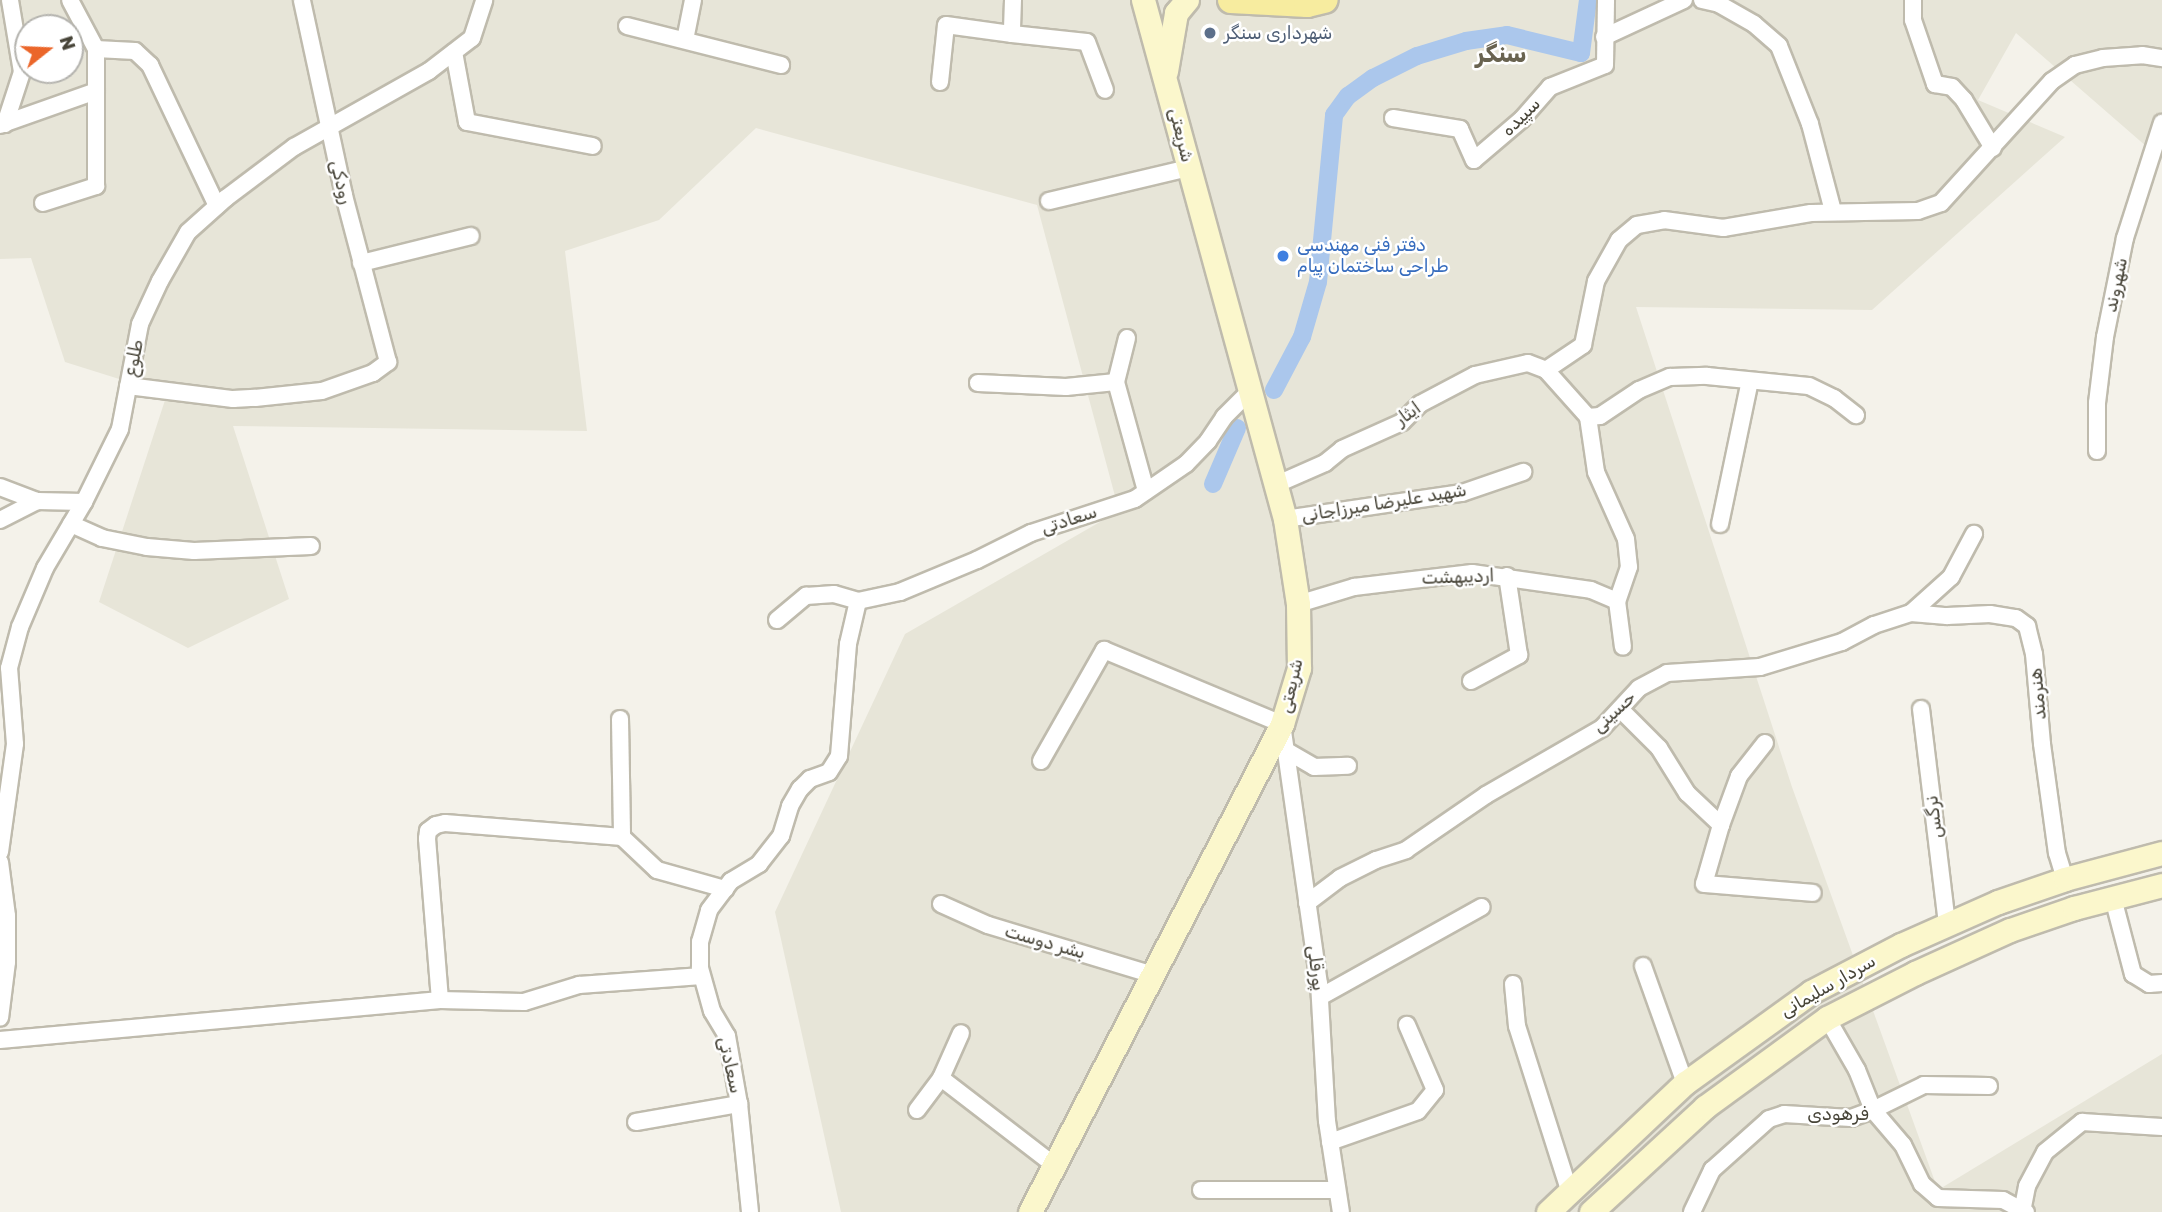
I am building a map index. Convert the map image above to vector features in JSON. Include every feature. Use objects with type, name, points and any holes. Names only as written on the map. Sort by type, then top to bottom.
[{"type":"main road","points":[[1231,0],[1307,4],[1325,0]]},
{"type":"street","points":[[2,125],[22,72],[10,0]]},
{"type":"street","points":[[43,203],[96,186],[96,48],[70,0]]},
{"type":"street","name":"رودکی","points":[[128,386],[233,399],[255,398],[322,391],[373,373],[388,362],[328,127],[313,40],[302,0]]},
{"type":"street","name":"طلوع","points":[[0,852],[15,744],[9,668],[20,627],[45,568],[84,502],[120,429],[140,324],[187,232],[294,147],[429,71],[472,38],[484,0]]},
{"type":"street","points":[[685,40],[693,0]]},
{"type":"street","points":[[1012,34],[1013,0]]},
{"type":"street","name":"شریعتی","points":[[1030,1212],[1150,974],[1282,724],[1299,668],[1298,604],[1284,519],[1143,0]]},
{"type":"street","name":"شریعتی","points":[[1165,74],[1171,29],[1176,13],[1186,0]]},
{"type":"street","name":"سپیده","points":[[1393,118],[1460,128],[1474,160],[1522,119],[1550,87],[1605,65],[1606,0]]},
{"type":"street","points":[[1605,37],[1684,0]]},
{"type":"street","points":[[1702,0],[1718,4],[1754,24],[1779,46],[1810,124],[1833,211]]},
{"type":"street","points":[[1913,0],[1913,20],[1935,84],[1952,87],[1964,100],[1993,148]]},
{"type":"street","points":[[940,82],[946,25],[1087,42],[1105,90]]},
{"type":"street","points":[[627,26],[781,65]]},
{"type":"street","points":[[96,48],[135,51],[150,65],[217,206]]},
{"type":"street","points":[[454,52],[467,122],[593,146]]},
{"type":"street","points":[[1623,647],[1617,601],[1629,567],[1626,539],[1596,472],[1588,417],[1546,369],[1583,345],[1596,281],[1619,240],[1637,225],[1664,220],[1723,228],[1833,211],[1918,211],[1941,202],[2052,81],[2075,65],[2129,56],[2162,58]]},
{"type":"street","points":[[2,125],[96,91]]},
{"type":"street","name":"شهروند","points":[[2097,451],[2097,403],[2105,337],[2125,238],[2162,123]]},
{"type":"street","points":[[1049,201],[1189,168]]},
{"type":"street","points":[[361,263],[471,236]]},
{"type":"street","points":[[1127,338],[1116,382],[1146,491]]},
{"type":"street","name":"ایثار","points":[[1275,485],[1325,463],[1342,449],[1402,422],[1420,404],[1475,375],[1528,363],[1546,369]]},
{"type":"street","points":[[1588,417],[1600,416],[1639,390],[1670,377],[1707,376],[1808,386],[1834,398],[1856,415]]},
{"type":"street","points":[[1720,524],[1751,381]]},
{"type":"street","points":[[978,383],[1066,387],[1116,382]]},
{"type":"street","name":"سعادتی","points":[[777,620],[806,596],[834,594],[858,601],[900,592],[977,560],[1031,533],[1135,499],[1186,464],[1208,441],[1224,417],[1249,392]]},
{"type":"street","name":"شهید علیرضا میرزاجانی","points":[[1284,519],[1462,493],[1523,472]]},
{"type":"street","points":[[0,487],[37,501],[84,502]]},
{"type":"street","points":[[0,520],[37,501]]},
{"type":"street","points":[[71,524],[102,538],[147,547],[194,551],[311,546]]},
{"type":"street","points":[[1911,613],[1951,577],[1975,534]]},
{"type":"street","name":"اردیبهشت","points":[[1298,604],[1354,587],[1472,573],[1591,590],[1617,601]]},
{"type":"street","points":[[1471,681],[1518,654],[1507,576]]},
{"type":"street","name":"سعادتی","points":[[750,1212],[739,1104],[727,1036],[712,1011],[702,976],[700,942],[709,910],[731,881],[759,864],[782,836],[790,806],[800,789],[810,779],[829,772],[839,756],[848,643],[858,601]]},
{"type":"street","name":"حسینی","points":[[1307,902],[1340,878],[1376,860],[1406,850],[1486,795],[1602,728],[1639,688],[1667,673],[1760,667],[1842,642],[1874,625],[1911,613]]},
{"type":"street","name":"هنرمند","points":[[1911,613],[1947,616],[1990,614],[2016,618],[2027,626],[2034,654],[2057,853],[2065,879]]},
{"type":"street","points":[[1041,761],[1104,650],[1282,724]]},
{"type":"street","name":"نرگس","points":[[1921,709],[1947,924]]},
{"type":"street","points":[[1620,710],[1659,748],[1687,793],[1721,825]]},
{"type":"street","points":[[620,719],[622,837]]},
{"type":"street","name":"پورقلی","points":[[1282,724],[1320,997],[1330,1142],[1341,1212]]},
{"type":"street","points":[[1765,743],[1739,776],[1704,884],[1813,893]]},
{"type":"street","points":[[1285,750],[1314,767],[1348,766]]},
{"type":"street","points":[[440,1000],[428,831],[446,823],[622,837],[657,870],[725,889]]},
{"type":"street","name":"سردار سلیمانی","points":[[1548,1212],[1685,1083],[1811,992],[1947,924],[1998,902],[2065,879],[2162,853]]},
{"type":"street","points":[[0,862],[7,916],[7,950],[0,1018]]},
{"type":"street","name":"سردار سلیمانی","points":[[1591,1212],[1704,1107],[1827,1018],[1914,973],[2010,930],[2162,885]]},
{"type":"street","points":[[2113,898],[2133,974],[2149,984],[2162,984]]},
{"type":"street","name":"بشر دوست","points":[[941,904],[988,925],[1150,974]]},
{"type":"street","points":[[1320,997],[1482,907]]},
{"type":"street","points":[[1643,966],[1685,1083]]},
{"type":"street","points":[[0,1040],[440,1000],[524,1002],[579,985],[702,976]]},
{"type":"street","points":[[1513,984],[1517,1026],[1569,1190]]},
{"type":"street","points":[[1827,1018],[1857,1070],[1873,1111],[1924,1085],[1948,1083],[1989,1086]]},
{"type":"street","points":[[1330,1142],[1418,1111],[1435,1090],[1407,1026]]},
{"type":"street","points":[[917,1110],[942,1078],[961,1033]]},
{"type":"street","points":[[942,1078],[1054,1165]]},
{"type":"street","points":[[636,1122],[739,1104]]},
{"type":"street","name":"فرهودی","points":[[1692,1212],[1712,1170],[1769,1119],[1784,1114],[1851,1118],[1873,1111],[1903,1145],[1922,1184],[1938,1198],[2003,1200],[2023,1211]]},
{"type":"street","points":[[2023,1211],[2027,1186],[2045,1152],[2082,1122],[2162,1127]]},
{"type":"street","points":[[1201,1190],[1337,1190]]},
{"type":"shaded area","points":[[0,0],[2162,0],[2162,160],[2016,33],[1978,100],[2065,137],[1872,310],[1636,307],[1792,787],[1938,1190],[2162,1054],[2162,1212],[841,1212],[775,912],[905,634],[1119,511],[1037,205],[756,128],[659,220],[565,251],[587,431],[233,426],[289,599],[188,648],[99,602],[167,394],[65,362],[31,258],[0,259]]},
{"type":"waterway","points":[[1274,390],[1302,337],[1318,282],[1334,115],[1348,96],[1373,78],[1417,56],[1466,41],[1507,35],[1581,53],[1588,0]]},
{"type":"waterway","points":[[1213,484],[1237,428]]},
{"type":"place","name":"شهرداری سنگر","points":[[1210,33]]},
{"type":"place","name":"دفتر فنی مهندسی طراحی ساختمان پیام","points":[[1283,256]]},
{"type":"district","name":"سنگر","points":[[1501,55]]}]
